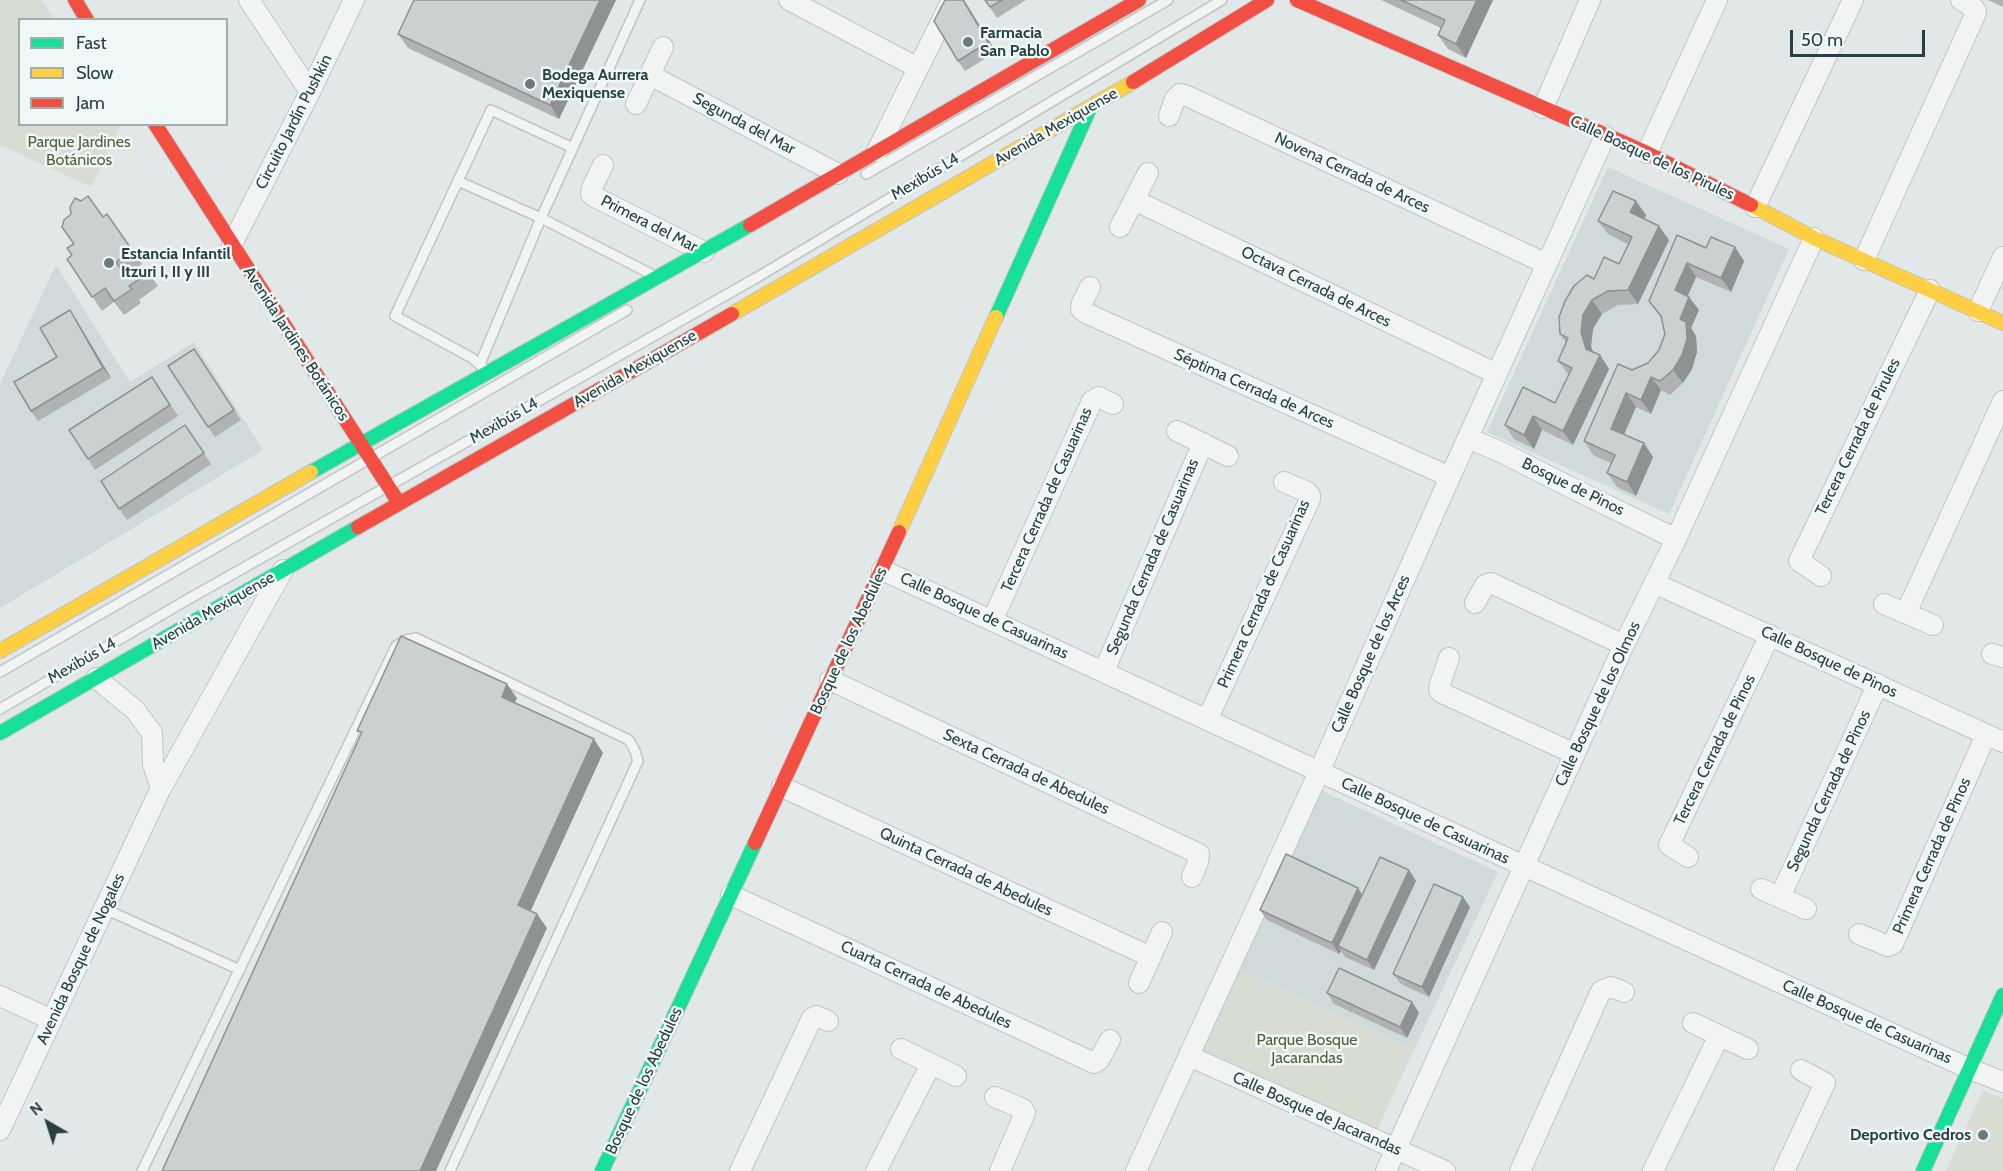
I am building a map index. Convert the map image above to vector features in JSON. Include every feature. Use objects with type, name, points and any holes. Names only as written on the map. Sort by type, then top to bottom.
[{"type":"main road","points":[[75,0],[86,18]]},
{"type":"main road","points":[[0,651],[360,444],[484,369],[845,178],[878,151],[1139,0]]},
{"type":"main road","name":"Avenida Mexiquense","points":[[0,734],[1090,108],[1267,0]]},
{"type":"main road","name":"Calle Bosque de los Pirules","points":[[1297,0],[1647,153],[1814,238],[2003,323]]},
{"type":"main road","name":"Bosque de los Abedules","points":[[602,1171],[882,570],[1090,108]]},
{"type":"main road","name":"Avenida Jardines Botánicos","points":[[156,126],[399,503]]},
{"type":"main road","points":[[1923,1171],[2003,995]]},
{"type":"street","points":[[249,0],[310,92]]},
{"type":"street","name":"Circuito Jardín Pushkin","points":[[232,244],[354,0]]},
{"type":"street","points":[[789,0],[918,68]]},
{"type":"street","points":[[878,151],[952,0]]},
{"type":"street","points":[[1543,108],[1590,0]]},
{"type":"street","points":[[1647,153],[1717,0]]},
{"type":"street","points":[[1755,207],[1853,0]]},
{"type":"street","points":[[1864,260],[1975,15],[1976,11],[1973,7],[1961,0]]},
{"type":"street","points":[[636,104],[663,47]]},
{"type":"street","name":"Segunda del Mar","points":[[650,75],[845,178]]},
{"type":"street","name":"Novena Cerrada de Arces","points":[[1169,116],[1175,99],[1180,94],[1185,95],[1547,264]]},
{"type":"street","name":"Calle Bosque de los Arces","points":[[1136,1171],[1319,772],[1605,136]]},
{"type":"street","name":"Primera del Mar","points":[[603,165],[592,188],[591,194],[594,197],[704,252]]},
{"type":"street","points":[[1120,227],[1148,173]]},
{"type":"street","name":"Octava Cerrada de Arces","points":[[1134,200],[1497,374]]},
{"type":"street","name":"Calle Bosque de los Olmos","points":[[1386,1171],[1624,645],[1676,539],[1814,238]]},
{"type":"street","points":[[1978,311],[2003,257]]},
{"type":"street","name":"Séptima Cerrada de Arces","points":[[1090,287],[1081,309],[1086,313],[1450,477]]},
{"type":"street","name":"Tercera Cerrada de Pirules","points":[[1821,576],[1799,561],[1930,290]]},
{"type":"street","name":"Tercera Cerrada de Casuarinas","points":[[992,621],[1092,401],[1099,397],[1113,404]]},
{"type":"street","points":[[1906,614],[2003,401]]},
{"type":"street","name":"Segunda Cerrada de Casuarinas","points":[[1177,431],[1228,456]]},
{"type":"street","name":"Bosque de Pinos","points":[[1468,438],[1676,539]]},
{"type":"street","name":"Segunda Cerrada de Casuarinas","points":[[1104,671],[1203,444]]},
{"type":"street","name":"Primera Cerrada de Casuarinas","points":[[1207,720],[1310,499],[1307,492],[1284,482]]},
{"type":"street","name":"Avenida Bosque de Nogales","points":[[0,1130],[161,788],[283,570]]},
{"type":"street","name":"Calle Bosque de Casuarinas","points":[[882,570],[1524,866],[2003,1082]]},
{"type":"street","points":[[1475,603],[1485,585],[1491,583],[1624,645]]},
{"type":"street","name":"Calle Bosque de Pinos","points":[[1654,583],[1994,738]]},
{"type":"street","points":[[1884,604],[1933,625]]},
{"type":"street","name":"Tercera Cerrada de Pinos","points":[[1688,857],[1669,845],[1770,635]]},
{"type":"street","points":[[1449,658],[1440,684],[1439,690],[1442,693],[1575,754]]},
{"type":"street","points":[[96,678],[135,710],[152,734],[153,764],[161,788]]},
{"type":"street","name":"Sexta Cerrada de Abedules","points":[[830,680],[1199,854],[1192,877]]},
{"type":"street","name":"Segunda Cerrada de Pinos","points":[[1780,897],[1878,684]]},
{"type":"street","name":"Primera Cerrada de Pinos","points":[[1859,934],[1888,946],[1893,944],[1994,738]]},
{"type":"street","name":"Quinta Cerrada de Abedules","points":[[782,787],[1151,957]]},
{"type":"street","points":[[1761,889],[1806,909]]},
{"type":"street","name":"Cuarta Cerrada de Abedules","points":[[731,895],[1094,1063],[1099,1060],[1110,1040]]},
{"type":"street","points":[[1139,983],[1162,932]]},
{"type":"street","points":[[1520,1171],[1600,992],[1611,987],[1624,992]]},
{"type":"street","points":[[0,996],[52,1020]]},
{"type":"street","points":[[740,1171],[812,1018],[817,1016],[828,1021]]},
{"type":"street","points":[[1693,1023],[1748,1049]]},
{"type":"street","points":[[1653,1171],[1719,1036]]},
{"type":"street","points":[[901,1049],[956,1076]]},
{"type":"street","name":"Calle Bosque de Jacarandas","points":[[1189,1056],[1445,1171]]},
{"type":"street","points":[[876,1171],[931,1064]]},
{"type":"street","points":[[1784,1171],[1825,1083],[1801,1070]]},
{"type":"street","points":[[995,1097],[1023,1109],[1025,1113],[1000,1171]]},
{"type":"lane","points":[[573,148],[491,110],[395,316],[463,352],[484,369],[541,218],[573,148],[640,0]]},
{"type":"lane","name":"Mexibús L4","points":[[845,178],[1168,0]]},
{"type":"lane","name":"Mexibús L4","points":[[0,709],[185,601],[756,278],[1222,0]]},
{"type":"lane","points":[[458,181],[541,218],[657,278]]},
{"type":"lane","name":"Mexibús L4","points":[[0,672],[640,303]]},
{"type":"lane","points":[[142,1171],[396,646],[406,640],[416,638],[628,740],[638,761],[450,1171]]},
{"type":"lane","points":[[105,909],[240,970]]},
{"type":"shaded area","points":[[1608,167],[1789,249],[1669,514],[1487,432]]},
{"type":"shaded area","points":[[56,265],[130,382],[194,342],[263,450],[0,608],[0,384]]},
{"type":"shaded area","points":[[1320,790],[1498,872],[1414,1050],[1237,968]]},
{"type":"green space","name":"Parque Jardines Botánicos","points":[[0,0],[42,0],[54,18],[18,18],[18,126],[121,126],[91,187],[0,145]]},
{"type":"green space","name":"Parque Bosque Jacarandas","points":[[1237,968],[1414,1050],[1377,1130],[1199,1048]]},
{"type":"green space","name":"Deportivo Cedros","points":[[1983,1090],[2003,1099],[2003,1171],[1946,1171]]},
{"type":"building","name":"Bodega Aurrera Mexiquense","points":[[414,0],[600,0],[550,105],[398,34]]},
{"type":"building","name":"Farmacia San Pablo","points":[[945,0],[963,0],[988,42],[958,61],[934,21]]},
{"type":"building","points":[[985,0],[1002,0],[990,7]]},
{"type":"building","points":[[1401,0],[1477,0],[1456,44],[1438,35],[1445,20]]},
{"type":"building","points":[[1613,191],[1636,201],[1630,212],[1659,226],[1628,290],[1608,291],[1592,300],[1583,315],[1581,332],[1586,349],[1600,355],[1563,431],[1533,416],[1524,435],[1505,425],[1523,387],[1555,403],[1572,368],[1558,361],[1568,338],[1560,334],[1559,317],[1565,301],[1574,286],[1587,275],[1594,279],[1604,257],[1619,264],[1632,237],[1598,221]]},
{"type":"building","name":"Estancia Infantil Itzuri I, II y III","points":[[88,196],[103,217],[107,214],[132,250],[116,262],[124,273],[129,270],[132,275],[144,267],[148,273],[129,286],[132,289],[114,301],[105,288],[92,297],[67,259],[72,255],[67,248],[74,244],[62,227],[64,220],[71,214],[70,207],[75,198],[81,201]]},
{"type":"building","points":[[1677,235],[1706,248],[1711,237],[1735,247],[1721,278],[1687,263],[1675,290],[1689,297],[1680,319],[1686,322],[1687,339],[1682,355],[1673,370],[1660,381],[1651,377],[1641,400],[1626,393],[1611,429],[1644,443],[1627,482],[1607,473],[1615,455],[1584,441],[1618,364],[1632,370],[1648,363],[1659,350],[1665,334],[1661,316],[1649,301]]},
{"type":"building","points":[[70,310],[103,368],[31,411],[14,382],[57,357],[40,328]]},
{"type":"building","points":[[194,349],[234,410],[208,427],[168,366]]},
{"type":"building","points":[[152,377],[170,405],[88,459],[69,430]]},
{"type":"building","points":[[185,425],[204,453],[119,509],[101,481]]},
{"type":"building","points":[[401,636],[507,684],[502,697],[594,739],[518,905],[537,914],[420,1171],[162,1171],[362,732],[357,731]]},
{"type":"building","points":[[1286,854],[1358,888],[1332,943],[1260,910]]},
{"type":"building","points":[[1380,857],[1409,870],[1367,960],[1338,946]]},
{"type":"building","points":[[1434,884],[1463,897],[1422,987],[1393,974]]},
{"type":"building","points":[[1339,968],[1412,1002],[1400,1027],[1327,993]]},
{"type":"traffic: fast","points":[[996,317],[1090,108]]},
{"type":"traffic: fast","points":[[311,472],[750,225]]},
{"type":"traffic: fast","points":[[0,733],[358,527]]},
{"type":"traffic: fast","points":[[602,1171],[755,843]]},
{"type":"traffic: fast","points":[[1923,1171],[2003,995]]},
{"type":"traffic: slow","points":[[732,314],[1133,82]]},
{"type":"traffic: slow","points":[[1751,205],[1814,238],[2003,323]]},
{"type":"traffic: slow","points":[[899,532],[996,317]]},
{"type":"traffic: slow","points":[[0,651],[311,472]]},
{"type":"traffic: jam","points":[[75,0],[86,18]]},
{"type":"traffic: jam","points":[[750,225],[1139,0]]},
{"type":"traffic: jam","points":[[1133,82],[1267,0]]},
{"type":"traffic: jam","points":[[1297,0],[1647,153],[1751,205]]},
{"type":"traffic: jam","points":[[156,126],[399,503]]},
{"type":"traffic: jam","points":[[358,527],[732,314]]},
{"type":"traffic: jam","points":[[755,843],[899,532]]},
{"type":"place","name":"Farmacia San Pablo","points":[[968,42]]},
{"type":"place","name":"Bodega Aurrera Mexiquense","points":[[530,84]]},
{"type":"place","name":"Estancia Infantil Itzuri I, II y III","points":[[109,263]]},
{"type":"place","name":"Deportivo Cedros","points":[[1983,1135]]}]
